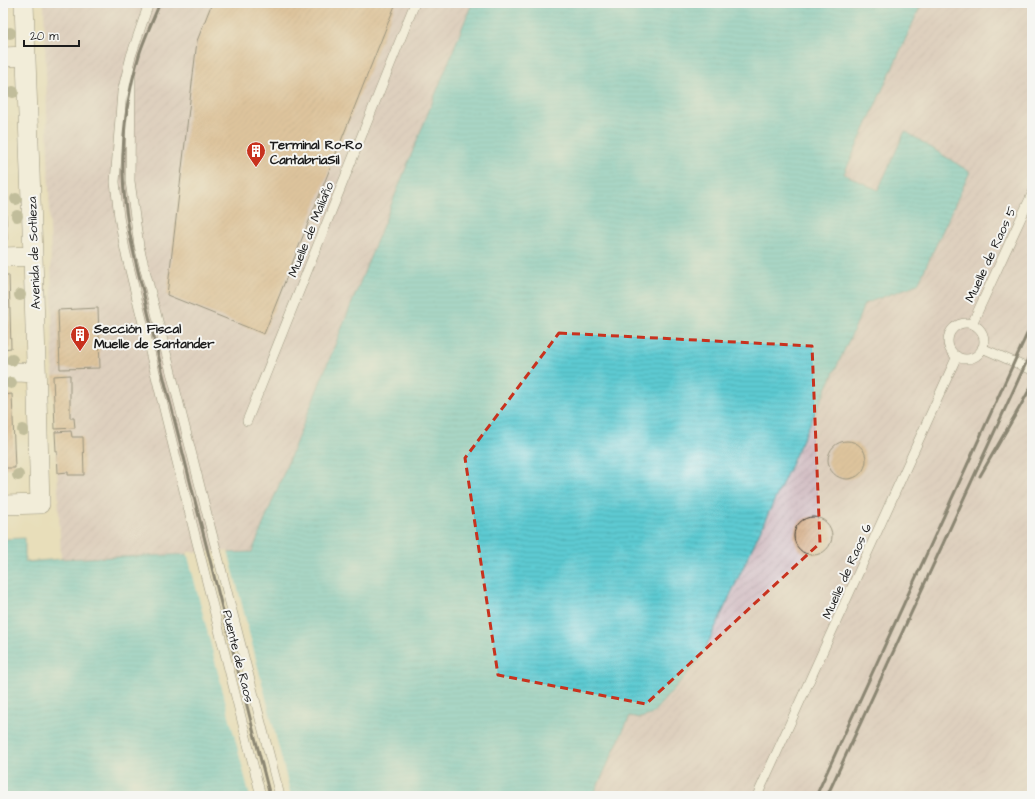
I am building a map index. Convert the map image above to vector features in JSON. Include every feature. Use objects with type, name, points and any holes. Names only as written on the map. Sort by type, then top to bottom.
[{"type":"street","name":"Avenida de Sotileza","points":[[3,505],[40,504],[24,3]]},
{"type":"street","points":[[3,57],[26,56]]},
{"type":"street","points":[[3,257],[33,256]]},
{"type":"street","points":[[3,372],[36,374]]},
{"type":"lane","points":[[149,3],[131,56],[130,181],[139,246],[280,796]]},
{"type":"lane","name":"Muelle de Maliaño","points":[[247,421],[415,3]]},
{"type":"lane","name":"Puente de Raos","points":[[131,56],[121,99],[115,182],[119,217],[125,250],[261,796]]},
{"type":"lane","name":"Muelle de Raos 5","points":[[972,324],[1032,194]]},
{"type":"lane","points":[[963,323],[972,324],[981,331],[983,336],[982,348],[980,352],[971,357],[967,358],[957,356],[950,349],[949,345],[948,340],[951,331],[954,327],[963,323]]},
{"type":"lane","points":[[982,348],[1032,370]]},
{"type":"lane","name":"Muelle de Raos 6","points":[[757,796],[957,356]]},
{"type":"highlighted area","points":[[559,333],[812,346],[820,543],[646,704],[498,675],[465,458]]},
{"type":"shaded area","points":[[44,3],[472,3],[252,552],[61,559],[53,376]]},
{"type":"shaded area","points":[[922,3],[1032,3],[1032,796],[593,796],[630,716],[640,718],[701,658],[857,323],[864,303],[918,284],[878,190],[844,175]]},
{"type":"water","points":[[472,3],[922,3],[844,174],[878,190],[905,131],[970,172],[918,284],[864,304],[857,323],[701,658],[651,715],[640,718],[630,716],[593,796],[3,796],[3,539],[25,538],[25,562],[61,559],[252,552]]},
{"type":"pier","points":[[228,551],[291,796],[250,796],[187,552]]},
{"type":"building","name":"Terminal Ro-Ro CantabriaSil","points":[[212,3],[396,3],[264,334],[167,295],[197,41]]},
{"type":"building","points":[[4,170],[7,240],[3,240]]},
{"type":"building","points":[[5,273],[5,275],[9,275],[11,348],[3,349],[3,274]]},
{"type":"building","name":"Sección Fiscal Muelle de Santander","points":[[98,308],[100,368],[60,369],[58,310]]},
{"type":"building","points":[[70,375],[70,418],[74,418],[75,428],[55,429],[53,376]]},
{"type":"building","points":[[12,394],[15,468],[3,468],[3,395]]},
{"type":"building","points":[[71,431],[72,437],[83,437],[84,475],[68,475],[68,472],[58,473],[55,432]]},
{"type":"building","points":[[843,441],[851,441],[861,446],[865,453],[865,467],[861,474],[851,479],[843,479],[833,474],[831,471],[828,464],[828,456],[833,446],[836,444]]},
{"type":"building","points":[[809,517],[817,517],[827,522],[831,529],[831,543],[827,550],[817,555],[809,555],[799,550],[797,547],[794,540],[794,532],[799,522],[802,520]]},
{"type":"railway","points":[[160,3],[140,52],[129,97],[123,159],[127,218],[136,262],[164,377],[270,796]]},
{"type":"railway","points":[[816,796],[1032,323]]},
{"type":"railway","points":[[827,796],[1032,350]]},
{"type":"railway","points":[[980,476],[1032,385]]},
{"type":"place","name":"Terminal Ro-Ro CantabriaSil","points":[[256,168]]},
{"type":"place","name":"Sección Fiscal Muelle de Santander","points":[[80,352]]}]
